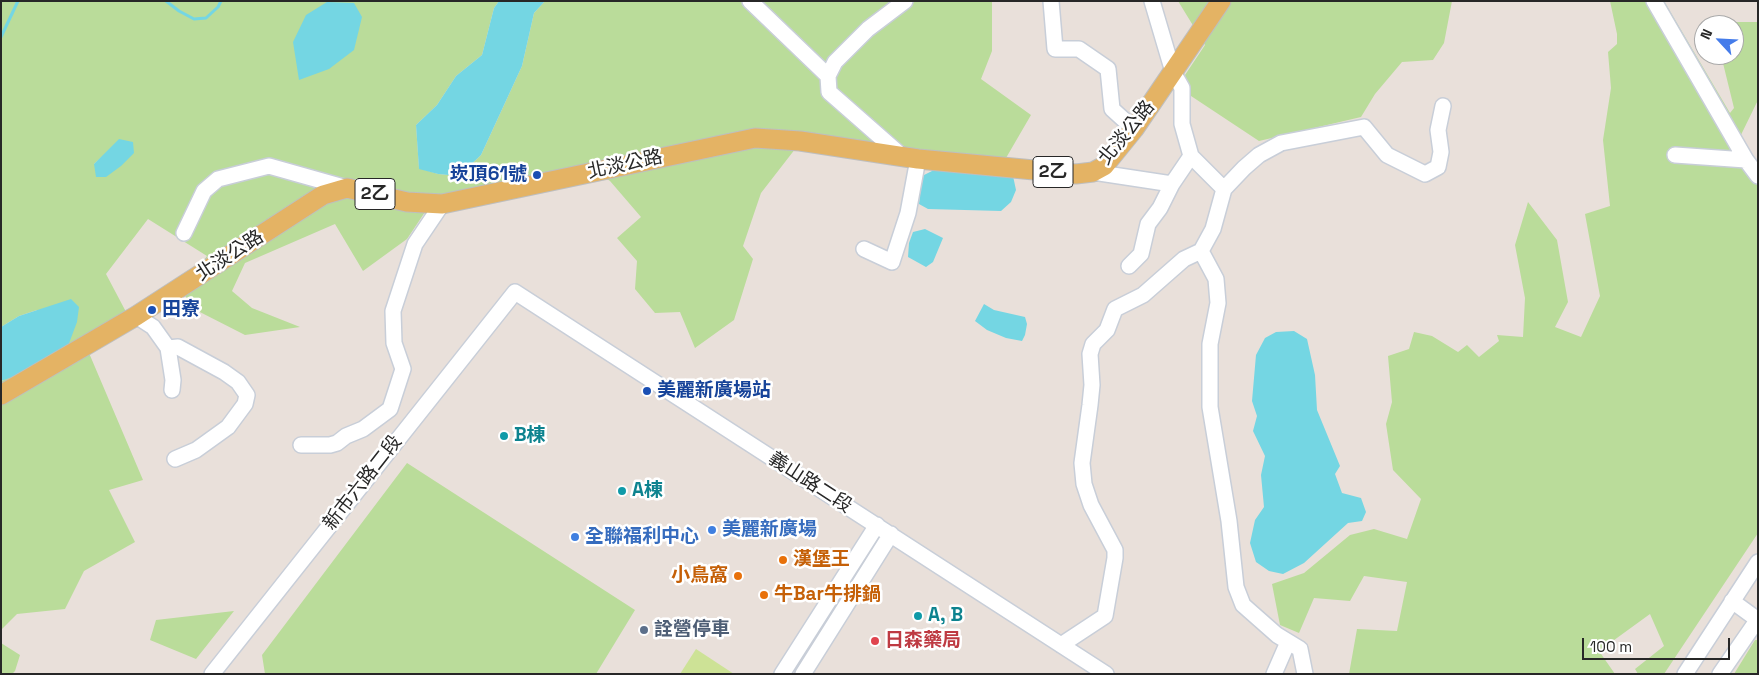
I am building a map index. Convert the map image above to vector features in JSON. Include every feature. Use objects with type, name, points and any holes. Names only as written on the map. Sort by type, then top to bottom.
[{"type":"main road","name":"北淡公路","points":[[1,395],[136,316],[323,196],[347,188],[407,202],[442,204],[755,138],[800,141],[910,158],[1076,174],[1093,172],[1104,166],[1134,130],[1221,1]]},
{"type":"street","points":[[750,1],[828,76]]},
{"type":"street","points":[[864,249],[892,262],[908,213],[910,158],[829,92],[828,76],[835,62],[868,29],[905,1]]},
{"type":"street","points":[[1051,1],[1055,49],[1079,49],[1108,69],[1112,109],[1134,130]]},
{"type":"street","points":[[1152,1],[1173,72],[1182,88],[1182,124],[1191,156],[1224,189]]},
{"type":"street","points":[[1654,1],[1746,160],[1758,176]]},
{"type":"street","points":[[1061,645],[1105,616],[1115,558],[1115,550],[1091,505],[1084,484],[1082,463],[1092,385],[1090,354],[1092,344],[1106,330],[1115,309],[1143,295],[1184,259],[1201,252],[1213,229],[1224,189],[1259,155],[1282,143],[1364,127],[1387,155],[1425,174],[1438,166],[1441,152],[1438,130],[1443,106]]},
{"type":"street","points":[[1675,155],[1746,160]]},
{"type":"street","points":[[1129,266],[1141,254],[1148,224],[1160,208],[1172,184],[1191,156]]},
{"type":"street","points":[[184,233],[204,191],[218,179],[269,166],[347,188]]},
{"type":"street","points":[[1093,172],[1172,184]]},
{"type":"street","points":[[301,444],[330,445],[338,443],[346,436],[363,429],[390,409],[403,369],[394,343],[393,311],[415,244],[442,204]]},
{"type":"street","points":[[1201,252],[1216,279],[1218,303],[1210,344],[1210,407],[1229,521],[1236,587],[1243,605],[1288,642],[1300,649],[1305,674]]},
{"type":"street","name":"義山路二段","points":[[515,292],[1106,674]]},
{"type":"street","name":"新市六路二段","points":[[216,672],[515,292]]},
{"type":"street","points":[[136,316],[153,327],[168,348],[173,380],[172,390]]},
{"type":"street","points":[[168,348],[178,347],[224,372],[238,382],[247,395],[245,404],[228,427],[196,450],[175,459]]},
{"type":"street","points":[[782,674],[877,525]]},
{"type":"street","points":[[803,674],[891,534]]},
{"type":"street","points":[[1685,674],[1758,562]]},
{"type":"street","points":[[1720,674],[1758,619],[1732,601]]},
{"type":"street","points":[[1274,674],[1288,642]]},
{"type":"green space","points":[[1,1],[499,1],[494,8],[482,55],[456,76],[437,105],[416,125],[419,168],[438,174],[459,176],[481,155],[522,66],[534,13],[545,1],[992,1],[992,51],[981,79],[1031,115],[999,170],[799,144],[761,193],[743,246],[753,259],[734,320],[695,348],[680,312],[655,313],[635,289],[637,261],[617,238],[641,217],[610,181],[591,168],[435,197],[407,239],[363,271],[335,224],[245,263],[232,291],[252,308],[300,327],[245,335],[192,308],[182,290],[207,256],[148,219],[106,274],[134,327],[89,353],[143,480],[109,490],[135,542],[84,571],[65,609],[17,614],[1,630],[1,380],[3,381],[37,310],[19,316],[1,327]],"holes":[[[106,153],[121,166],[94,164]]]},
{"type":"green space","points":[[1178,1],[1452,1],[1444,43],[1433,60],[1402,62],[1375,94],[1361,117],[1259,141],[1191,96],[1185,75],[1205,45]]},
{"type":"green space","points":[[1610,1],[1664,1],[1694,52],[1694,65],[1702,65],[1730,113],[1734,108],[1723,65],[1744,65],[1744,22],[1758,22],[1758,100],[1738,141],[1758,168],[1758,533],[1664,674],[1638,674],[1635,669],[1664,646],[1650,614],[1599,651],[1615,674],[1349,674],[1357,629],[1397,631],[1407,582],[1364,576],[1350,601],[1314,598],[1299,633],[1280,625],[1272,584],[1304,573],[1350,535],[1374,529],[1407,539],[1421,499],[1393,470],[1386,424],[1392,402],[1388,356],[1409,349],[1414,332],[1432,336],[1458,352],[1467,345],[1479,357],[1499,341],[1497,335],[1523,337],[1525,298],[1515,245],[1528,202],[1557,240],[1568,302],[1555,327],[1581,337],[1600,296],[1585,214],[1610,206],[1603,140],[1611,88],[1608,52],[1617,44],[1617,34]]},
{"type":"green space","points":[[407,463],[635,610],[596,674],[265,674],[262,655]]},
{"type":"green space","points":[[234,611],[196,659],[150,640],[156,620]]},
{"type":"green space","points":[[1755,640],[1758,640],[1758,674],[1734,674]]},
{"type":"green space","points":[[1,643],[20,655],[15,671],[12,674],[1,674]]},
{"type":"green space","points":[[696,649],[734,674],[680,674]]},
{"type":"water","points":[[499,1],[545,1],[534,13],[522,66],[481,155],[459,176],[438,174],[419,169],[416,125],[437,105],[456,76],[482,55],[494,8]]},
{"type":"water","points":[[327,2],[354,3],[362,17],[354,50],[329,69],[299,80],[293,42],[306,15]]},
{"type":"water","points":[[119,139],[133,142],[134,153],[106,177],[96,177],[94,164]]},
{"type":"water","points":[[936,169],[1013,176],[1016,190],[1011,202],[1001,211],[928,209],[919,204],[922,176]]},
{"type":"water","points":[[925,229],[943,238],[933,262],[926,267],[908,257],[909,243],[913,232]]},
{"type":"water","points":[[71,299],[79,307],[77,322],[68,346],[26,372],[1,381],[1,327],[19,316]]},
{"type":"water","points":[[984,304],[994,310],[1025,317],[1027,324],[1022,341],[1006,338],[987,330],[975,321]]},
{"type":"water","points":[[1294,331],[1307,339],[1315,375],[1317,410],[1340,466],[1335,474],[1342,493],[1361,498],[1366,512],[1362,521],[1348,523],[1304,563],[1283,574],[1269,571],[1256,562],[1250,543],[1255,520],[1264,507],[1261,475],[1265,456],[1253,431],[1257,416],[1252,401],[1256,355],[1265,338],[1276,332]]},
{"type":"waterway","points":[[1,37],[18,1]]},
{"type":"waterway","points":[[166,1],[194,19],[206,18],[218,7],[221,1]]},
{"type":"place","name":"崁頂61號","points":[[537,175]]},
{"type":"place","name":"田寮","points":[[152,310]]},
{"type":"place","name":"美麗新廣場站","points":[[647,391]]},
{"type":"place","name":"B棟","points":[[504,436]]},
{"type":"place","name":"A棟","points":[[622,491]]},
{"type":"place","name":"美麗新廣場","points":[[712,530]]},
{"type":"place","name":"全聯福利中心","points":[[575,537]]},
{"type":"place","name":"漢堡王","points":[[783,560]]},
{"type":"place","name":"小鳥窩","points":[[738,576]]},
{"type":"place","name":"牛Bar牛排鍋","points":[[764,595]]},
{"type":"place","name":"A, B","points":[[918,616]]},
{"type":"place","name":"詮營停車","points":[[644,630]]},
{"type":"place","name":"日森藥局","points":[[875,641]]}]
